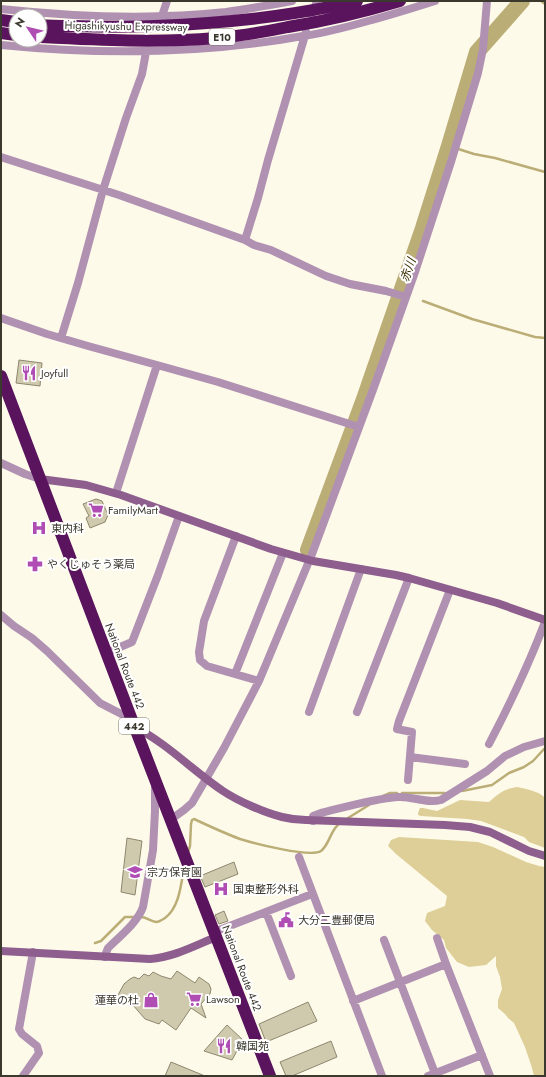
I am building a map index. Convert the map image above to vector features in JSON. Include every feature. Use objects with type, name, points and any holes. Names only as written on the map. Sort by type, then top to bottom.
[{"type":"highway","name":"Higashikyushu Expressway","points":[[48,25],[116,27],[199,24],[252,20],[331,7],[357,1]]},
{"type":"highway","name":"Higashikyushu Expressway","points":[[48,37],[139,41],[215,38],[252,34],[318,22],[362,12],[400,1]]},
{"type":"highway","name":"National Route 442","points":[[1,376],[170,820],[270,1076]]},
{"type":"street","points":[[162,16],[167,1]]},
{"type":"street","points":[[1,9],[106,17],[162,16],[226,12],[292,1]]},
{"type":"street","points":[[245,240],[304,36],[317,1]]},
{"type":"street","points":[[1,45],[101,52],[146,52],[220,47],[304,36],[340,29],[435,1]]},
{"type":"street","points":[[170,820],[188,807],[224,748],[259,681],[309,560],[406,297],[451,162],[478,73],[483,49],[488,1]]},
{"type":"street","points":[[61,338],[78,283],[103,190],[142,74],[146,52]]},
{"type":"street","points":[[1,157],[103,190],[245,240],[254,245],[271,250],[326,276],[350,284],[386,291],[406,297]]},
{"type":"street","points":[[1,318],[61,338],[218,382],[359,427]]},
{"type":"street","points":[[116,493],[157,366]]},
{"type":"street","points":[[1,463],[26,474],[40,478],[116,493],[283,553],[309,560],[409,578],[497,603],[545,621],[529,662],[506,712],[489,744]]},
{"type":"street","points":[[106,653],[132,642],[179,516]]},
{"type":"street","points":[[236,536],[205,617],[199,652],[200,660],[207,666],[259,681]]},
{"type":"street","points":[[235,674],[283,553]]},
{"type":"street","points":[[309,712],[361,569]]},
{"type":"street","points":[[357,712],[409,578]]},
{"type":"street","points":[[408,780],[412,732],[397,729],[398,721],[450,590]]},
{"type":"street","points":[[1,615],[47,651],[100,703],[158,740],[229,795],[245,803],[289,819],[470,827],[490,832],[529,851],[545,856]]},
{"type":"street","points":[[313,821],[314,816],[321,813],[390,798],[406,797],[429,802],[441,800],[487,771],[504,756],[524,747],[545,741]]},
{"type":"street","points":[[410,757],[465,764]]},
{"type":"street","points":[[105,956],[108,948],[136,920],[142,911],[153,850],[155,811],[154,778]]},
{"type":"street","points":[[299,857],[382,1076]]},
{"type":"street","points":[[1,951],[143,959],[158,958],[183,951],[215,934],[312,894]]},
{"type":"street","points":[[266,912],[291,976]]},
{"type":"street","points":[[437,938],[490,1076]]},
{"type":"street","points":[[384,940],[433,1075],[482,1055]]},
{"type":"street","points":[[22,1076],[39,1053],[37,1046],[22,1034],[19,1029],[33,952]]},
{"type":"street","points":[[353,1001],[446,964]]},
{"type":"shaded area","points":[[517,787],[536,792],[545,798],[545,848],[529,842],[524,837],[481,821],[418,815],[420,808],[437,811],[460,800],[489,802],[502,792]]},
{"type":"shaded area","points":[[399,837],[478,842],[526,862],[545,867],[545,1076],[534,1076],[525,1047],[514,1023],[498,1008],[498,1000],[502,989],[496,966],[496,956],[486,965],[469,967],[457,962],[446,948],[444,940],[432,930],[425,921],[427,913],[445,906],[447,896],[388,846],[391,840]]},
{"type":"building","name":"Joyfull","points":[[19,360],[42,363],[40,386],[16,383]]},
{"type":"building","name":"FamilyMart","points":[[96,499],[102,501],[108,515],[105,522],[90,528],[86,518],[89,516],[83,504]]},
{"type":"building","name":"宗方保育園","points":[[127,838],[142,841],[135,895],[121,892]]},
{"type":"building","name":"国東整形外科","points":[[234,862],[238,874],[205,887],[200,876]]},
{"type":"building","points":[[224,911],[228,921],[219,924],[215,915]]},
{"type":"building","name":"蓮華の杜","points":[[177,971],[195,983],[199,977],[209,984],[211,989],[210,994],[201,1004],[206,1018],[191,1008],[176,1030],[162,1020],[159,1024],[145,1019],[132,1004],[118,995],[124,984],[134,977],[139,979],[144,974],[149,976],[153,972],[171,979]]},
{"type":"building","points":[[308,1002],[317,1021],[266,1042],[259,1024]]},
{"type":"building","name":"韓国苑","points":[[227,1025],[243,1040],[232,1060],[204,1051]]},
{"type":"building","points":[[331,1041],[337,1057],[292,1076],[286,1076],[280,1062]]},
{"type":"building","points":[[171,1062],[205,1076],[165,1076]]},
{"type":"waterway","name":"赤川","points":[[308,550],[364,399],[423,228],[477,52],[522,1]]},
{"type":"waterway","points":[[541,1],[545,4]]},
{"type":"waterway","points":[[449,146],[545,172]]},
{"type":"waterway","points":[[423,301],[472,319],[535,337],[545,338]]},
{"type":"waterway","points":[[462,791],[492,785],[509,773],[524,767],[533,761],[545,748]]},
{"type":"waterway","points":[[383,796],[390,793],[397,793]]},
{"type":"waterway","points":[[402,793],[445,793]]},
{"type":"waterway","points":[[348,818],[369,805]]},
{"type":"waterway","points":[[188,852],[190,846],[191,824],[192,820],[194,819],[240,839],[257,844],[306,853],[321,851],[326,845],[334,829],[340,823]]},
{"type":"waterway","points":[[141,917],[157,922],[170,914],[179,896],[184,868]]},
{"type":"waterway","points":[[95,943],[101,941],[125,917],[136,917]]},
{"type":"place","name":"Joyfull","points":[[29,373]]},
{"type":"place","name":"FamilyMart","points":[[96,510]]},
{"type":"place","name":"東内科","points":[[39,528]]},
{"type":"place","name":"やくじゅそう薬局","points":[[35,564]]},
{"type":"place","name":"宗方保育園","points":[[135,872]]},
{"type":"place","name":"国東整形外科","points":[[221,889]]},
{"type":"place","name":"大分二豊郵便局","points":[[286,920]]},
{"type":"place","name":"Lawson","points":[[194,999]]},
{"type":"place","name":"蓮華の杜","points":[[151,1000]]},
{"type":"place","name":"韓国苑","points":[[224,1046]]}]
